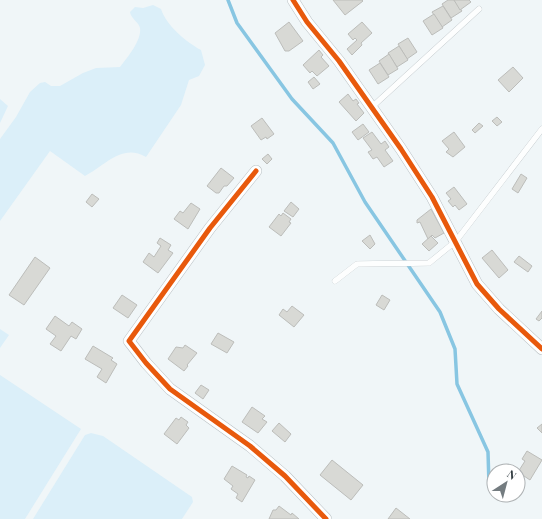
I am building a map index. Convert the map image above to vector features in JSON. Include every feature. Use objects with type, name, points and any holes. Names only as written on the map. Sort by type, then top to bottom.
[{"type":"street","points":[[293,0],[307,22],[372,107],[432,197],[481,290],[498,309],[542,349]]},
{"type":"street","points":[[256,171],[210,228],[129,341],[146,363],[170,389],[250,446],[285,476],[326,519]]},
{"type":"lane","points":[[372,107],[479,9]]},
{"type":"lane","points":[[335,281],[357,264],[429,263],[456,241],[542,129]]},
{"type":"shaded area","points":[[153,5],[161,9],[167,21],[177,32],[201,50],[205,65],[199,76],[189,80],[181,105],[146,157],[137,153],[122,154],[107,161],[85,176],[50,151],[0,221],[0,139],[16,117],[30,92],[40,83],[45,82],[51,86],[60,86],[83,73],[96,68],[120,67],[133,49],[140,33],[140,28],[130,12],[135,7],[143,8]]},
{"type":"shaded area","points":[[0,99],[8,106],[0,123]]},
{"type":"shaded area","points":[[0,329],[9,335],[0,348]]},
{"type":"shaded area","points":[[0,375],[81,429],[25,519],[0,519]]},
{"type":"shaded area","points":[[91,433],[103,436],[192,497],[193,502],[182,519],[33,519],[85,435]]},
{"type":"building","points":[[333,0],[362,0],[363,1],[345,15]]},
{"type":"building","points":[[448,0],[454,0],[462,11],[451,18],[442,4]]},
{"type":"building","points":[[454,0],[469,0],[471,2],[460,10]]},
{"type":"building","points":[[443,6],[452,20],[442,27],[432,12]]},
{"type":"building","points":[[434,14],[443,28],[432,35],[423,21]]},
{"type":"building","points":[[289,22],[303,41],[289,51],[285,51],[275,33]]},
{"type":"building","points":[[362,22],[372,33],[361,43],[362,45],[352,55],[347,49],[357,40],[355,38],[353,40],[348,34]]},
{"type":"building","points":[[408,38],[417,52],[407,59],[398,44]]},
{"type":"building","points":[[399,46],[408,60],[397,67],[388,53]]},
{"type":"building","points":[[319,50],[323,55],[321,57],[329,66],[317,76],[312,71],[310,73],[303,65]]},
{"type":"building","points":[[389,54],[398,69],[388,75],[379,61]]},
{"type":"building","points":[[380,63],[389,77],[378,84],[369,70]]},
{"type":"building","points":[[513,67],[523,78],[509,92],[498,80]]},
{"type":"building","points":[[314,77],[320,84],[313,89],[308,82]]},
{"type":"building","points":[[348,94],[353,101],[356,99],[359,103],[357,104],[364,113],[356,121],[339,102]]},
{"type":"building","points":[[497,117],[502,122],[497,126],[492,121]]},
{"type":"building","points":[[262,118],[274,134],[267,139],[266,137],[261,140],[251,126]]},
{"type":"building","points":[[479,123],[483,126],[475,133],[472,130]]},
{"type":"building","points":[[363,124],[369,132],[358,140],[352,132]]},
{"type":"building","points":[[372,132],[381,144],[385,141],[389,147],[385,150],[393,161],[384,167],[377,157],[373,159],[368,152],[372,150],[363,138]]},
{"type":"building","points":[[454,132],[465,147],[453,157],[446,152],[449,149],[442,141]]},
{"type":"building","points":[[268,154],[272,159],[267,164],[262,159]]},
{"type":"building","points":[[221,168],[234,178],[227,186],[224,186],[219,193],[216,193],[207,186]]},
{"type":"building","points":[[521,174],[527,178],[518,193],[512,189]]},
{"type":"building","points":[[454,187],[467,204],[459,210],[455,205],[453,207],[448,201],[451,199],[446,193]]},
{"type":"building","points":[[92,194],[99,199],[92,207],[86,202]]},
{"type":"building","points":[[291,202],[299,209],[293,217],[284,211]]},
{"type":"building","points":[[191,203],[200,209],[188,229],[174,219],[180,211],[183,213]]},
{"type":"building","points":[[431,209],[444,233],[435,238],[432,235],[428,239],[420,222],[417,223],[417,220]]},
{"type":"building","points":[[283,213],[291,219],[289,222],[291,223],[281,236],[269,227],[279,214],[281,216]]},
{"type":"building","points":[[370,235],[375,244],[370,249],[362,241]]},
{"type":"building","points":[[431,236],[438,243],[429,251],[422,244]]},
{"type":"building","points":[[160,238],[171,245],[168,250],[173,253],[158,273],[143,262],[149,253],[154,257],[161,246],[157,243]]},
{"type":"building","points":[[492,250],[508,270],[499,278],[482,258]]},
{"type":"building","points":[[519,256],[532,266],[528,272],[514,262]]},
{"type":"building","points":[[35,257],[50,268],[24,305],[9,295]]},
{"type":"building","points":[[122,295],[137,305],[128,318],[113,308]]},
{"type":"building","points":[[382,295],[390,300],[384,310],[376,305]]},
{"type":"building","points":[[292,306],[304,315],[294,327],[279,315],[283,309],[287,312]]},
{"type":"building","points":[[542,311],[542,318],[539,321],[536,319]]},
{"type":"building","points":[[55,316],[69,326],[72,322],[82,329],[76,339],[71,336],[61,351],[50,344],[56,336],[46,329]]},
{"type":"building","points":[[218,333],[234,342],[227,353],[211,344]]},
{"type":"building","points":[[185,345],[197,353],[184,371],[168,359],[176,347],[183,348]]},
{"type":"building","points":[[93,346],[113,358],[111,360],[117,364],[106,383],[97,377],[102,369],[85,359]]},
{"type":"building","points":[[201,385],[209,390],[203,399],[195,393]]},
{"type":"building","points":[[252,407],[265,416],[262,419],[267,422],[258,433],[242,422]]},
{"type":"building","points":[[181,417],[188,422],[186,425],[189,428],[177,444],[164,434],[176,418],[179,420]]},
{"type":"building","points":[[279,423],[291,434],[285,442],[272,431]]},
{"type":"building","points":[[542,424],[542,433],[537,428]]},
{"type":"building","points":[[527,451],[542,460],[530,480],[526,477],[526,463],[524,463],[525,461],[522,459]]},
{"type":"building","points":[[332,460],[363,485],[351,500],[320,475]]},
{"type":"building","points":[[232,466],[247,475],[246,477],[248,478],[249,476],[255,480],[242,502],[236,498],[238,494],[231,489],[233,486],[224,479]]},
{"type":"building","points":[[279,506],[291,515],[292,513],[299,519],[269,519],[273,510],[276,510]]},
{"type":"building","points":[[396,508],[410,519],[388,519]]},
{"type":"waterway","points":[[228,0],[237,23],[292,99],[333,143],[365,202],[440,312],[455,349],[457,384],[488,452],[488,463]]},
{"type":"cycle path","points":[[293,0],[307,22],[339,61],[401,149],[432,197],[477,284],[499,309],[542,349]]},
{"type":"cycle path","points":[[256,171],[210,228],[129,341],[146,363],[170,389],[250,446],[285,476],[326,519]]}]
